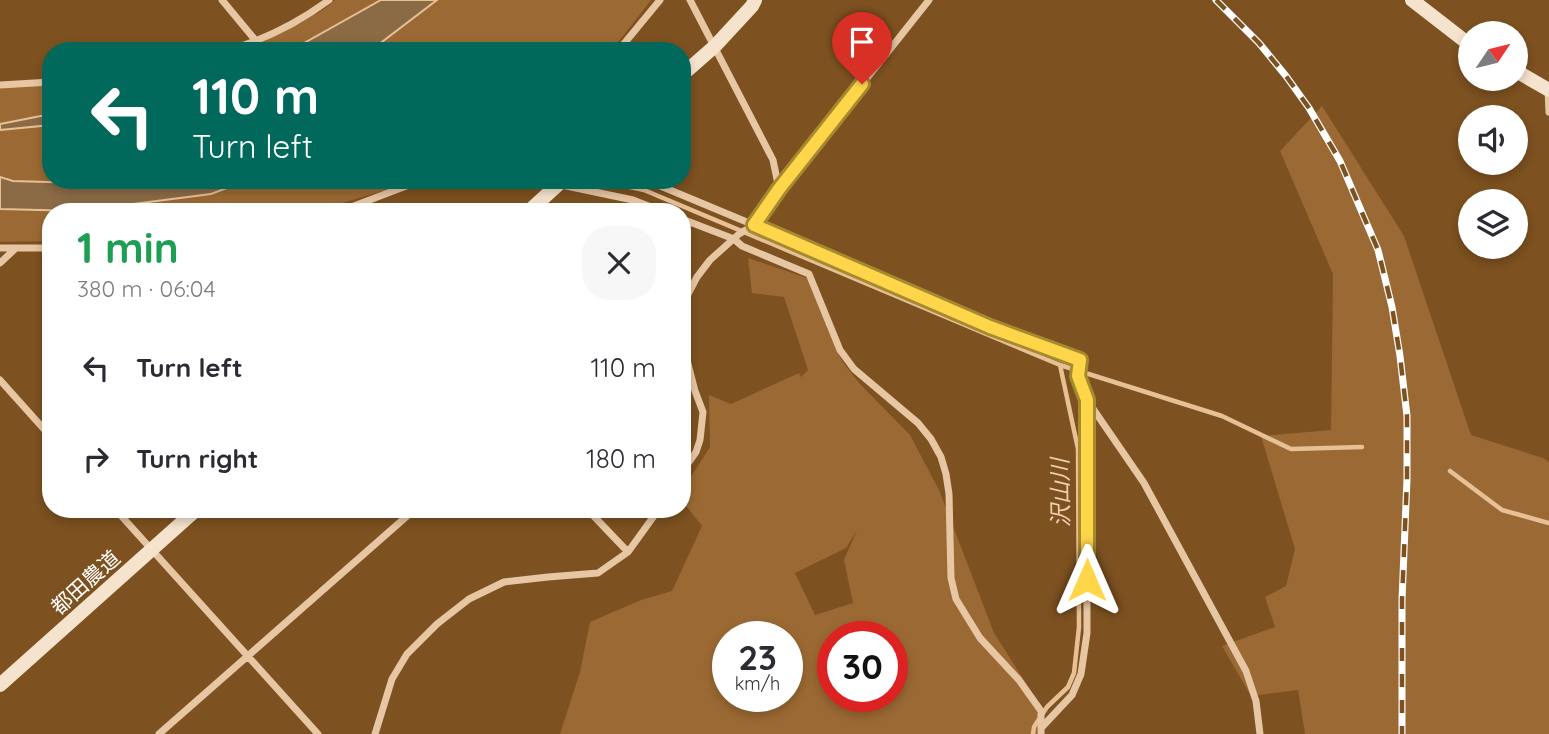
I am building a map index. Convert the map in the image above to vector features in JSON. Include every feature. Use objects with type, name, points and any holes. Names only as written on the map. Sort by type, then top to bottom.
[{"type":"street","points":[[222,0],[256,41]]},
{"type":"street","points":[[306,17],[320,0]]},
{"type":"street","points":[[253,42],[306,17],[329,0]]},
{"type":"street","points":[[625,42],[660,0]]},
{"type":"street","points":[[690,0],[773,160],[779,189]]},
{"type":"street","points":[[691,67],[715,46],[755,0]]},
{"type":"street","points":[[691,288],[710,260],[752,226],[929,0]]},
{"type":"street","points":[[1412,0],[1458,36]]},
{"type":"street","points":[[1528,78],[1548,90],[1549,112]]},
{"type":"street","points":[[0,85],[42,83]]},
{"type":"street","points":[[362,203],[398,189]]},
{"type":"street","points":[[538,203],[553,189]]},
{"type":"street","points":[[589,189],[641,203]]},
{"type":"street","points":[[667,189],[990,327],[1080,360],[1078,376],[1087,400],[1144,483],[1246,671],[1256,701],[1260,734]]},
{"type":"street","points":[[691,222],[737,237],[743,246],[809,274],[840,350],[854,369],[918,423],[931,439],[941,457],[946,474],[951,578],[956,599],[980,638],[1018,680],[1041,711],[1041,728]]},
{"type":"street","points":[[0,248],[42,248]]},
{"type":"street","points":[[0,263],[15,248]]},
{"type":"street","points":[[691,375],[703,412],[700,440],[691,459]]},
{"type":"street","points":[[0,380],[42,427]]},
{"type":"street","points":[[1041,728],[1072,695],[1081,674],[1087,633],[1087,400]]},
{"type":"street","points":[[124,518],[318,734]]},
{"type":"street","name":"都田農道","points":[[0,685],[187,518]]},
{"type":"street","points":[[159,734],[405,518]]},
{"type":"street","points":[[596,518],[628,552]]},
{"type":"street","points":[[375,734],[392,679],[407,654],[437,624],[469,598],[504,582],[597,573],[628,552],[653,518]]},
{"type":"shaded area","points":[[335,0],[651,0],[618,42],[241,42],[293,25]]},
{"type":"shaded area","points":[[381,0],[437,0],[382,42],[306,42]]},
{"type":"shaded area","points":[[42,83],[42,189],[389,189],[342,203],[42,203],[42,241],[0,242],[0,88]]},
{"type":"shaded area","points":[[1322,106],[1404,236],[1471,435],[1549,462],[1549,734],[1305,734],[1298,690],[1251,696],[1222,646],[1275,627],[1265,597],[1286,586],[1295,549],[1261,436],[1331,430],[1333,274],[1280,151]]},
{"type":"shaded area","points":[[42,116],[42,126],[0,130],[0,124]]},
{"type":"shaded area","points":[[0,177],[13,181],[42,182],[42,189],[224,189],[211,194],[141,203],[42,203],[42,210],[0,209]]},
{"type":"shaded area","points":[[748,258],[807,278],[842,361],[859,383],[910,435],[939,490],[994,633],[1039,704],[1037,734],[560,734],[580,672],[590,622],[641,600],[672,591],[702,526],[691,512],[691,477],[710,447],[709,395],[731,404],[799,373],[801,377],[808,370],[784,297],[752,293]],"holes":[[[857,530],[844,560],[853,603],[815,615],[795,573],[846,548]]]},
{"type":"waterway","points":[[639,189],[675,203]]},
{"type":"waterway","points":[[691,210],[1060,365],[1222,416],[1291,449],[1362,447]]},
{"type":"waterway","name":"沢山川","points":[[1033,734],[1034,727],[1047,707],[1068,687],[1074,673],[1079,627],[1078,449],[1060,365]]},
{"type":"waterway","points":[[1450,471],[1502,510],[1549,523]]},
{"type":"railway","points":[[1216,0],[1259,43],[1309,108],[1340,161],[1378,250],[1392,307],[1407,416],[1402,600],[1402,734]]},
{"type":"route","points":[[862,84],[754,225],[990,327],[1080,360],[1078,376],[1087,400],[1087,580]]}]
